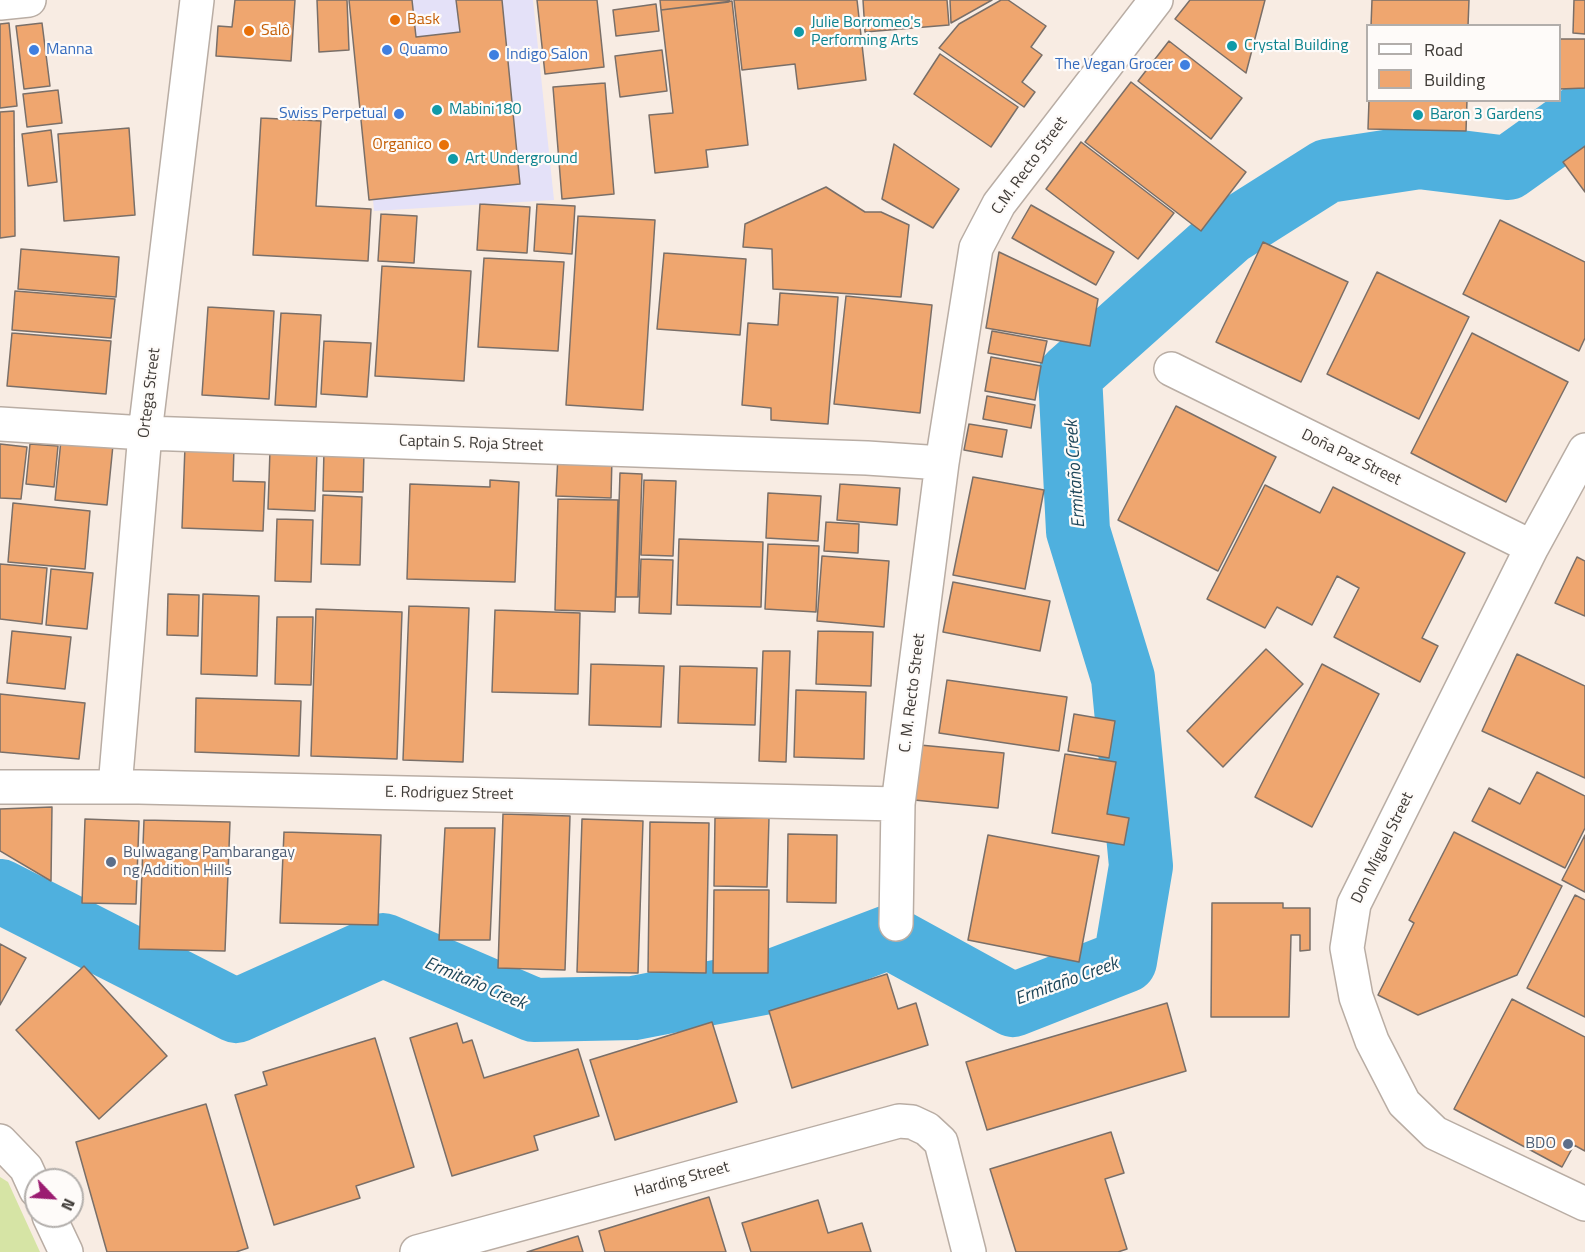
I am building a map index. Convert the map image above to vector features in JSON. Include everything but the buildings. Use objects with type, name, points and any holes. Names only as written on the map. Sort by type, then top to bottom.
[{"type":"street","points":[[0,3],[29,0]]},
{"type":"street","name":"Ortega Street","points":[[115,787],[145,433],[197,0]]},
{"type":"street","name":"C.M. Recto Street","points":[[942,463],[976,248],[999,204],[1156,0]]},
{"type":"street","name":"Doña Paz Street","points":[[1171,369],[1532,547]]},
{"type":"street","name":"Captain S. Roja Street","points":[[0,424],[145,433],[832,457],[942,463]]},
{"type":"street","name":"Don Miguel Street","points":[[1585,450],[1532,547],[1354,904],[1347,948],[1356,997],[1372,1041],[1404,1102],[1435,1133],[1585,1204]]},
{"type":"street","name":"C. M. Recto Street","points":[[896,924],[898,804],[942,463]]},
{"type":"street","name":"E. Rodriguez Street","points":[[0,787],[115,787],[898,804]]},
{"type":"street","name":"Harding Street","points":[[417,1252],[899,1121],[912,1122],[927,1129],[941,1142],[969,1252]]},
{"type":"street","points":[[0,1141],[26,1168]]},
{"type":"street","points":[[54,1228],[66,1252]]},
{"type":"shaded area","name":"Mabini180","points":[[355,0],[533,0],[554,200],[374,211]]},
{"type":"green space","points":[[0,1177],[8,1182],[24,1217],[24,1228],[29,1228],[40,1252],[0,1252]]},
{"type":"waterway","name":"Ermitaño Creek","points":[[0,891],[236,1011],[383,945],[534,1010],[634,1008],[773,981],[889,937],[1013,1005],[1125,961],[1141,866],[1123,678],[1078,531],[1070,375],[1229,233],[1327,171],[1419,157],[1508,168],[1585,113]]},
{"type":"place","name":"Bask","points":[[395,20]]},
{"type":"place","name":"Salô","points":[[249,31]]},
{"type":"place","name":"Julie Borromeo's Performing Arts","points":[[799,32]]},
{"type":"place","name":"Crystal Building","points":[[1232,46]]},
{"type":"place","name":"Manna","points":[[34,50]]},
{"type":"place","name":"Quamo","points":[[387,50]]},
{"type":"place","name":"Indigo Salon","points":[[494,55]]},
{"type":"place","name":"The Vegan Grocer","points":[[1185,65]]},
{"type":"place","name":"Mabini180","points":[[437,110]]},
{"type":"place","name":"Swiss Perpetual","points":[[399,114]]},
{"type":"place","name":"Baron 3 Gardens","points":[[1418,115]]},
{"type":"place","name":"Organico","points":[[444,145]]},
{"type":"place","name":"Art Underground","points":[[453,159]]},
{"type":"place","name":"Bulwagang Pambarangay ng Addition Hills","points":[[111,862]]},
{"type":"place","name":"BDO","points":[[1568,1144]]}]
